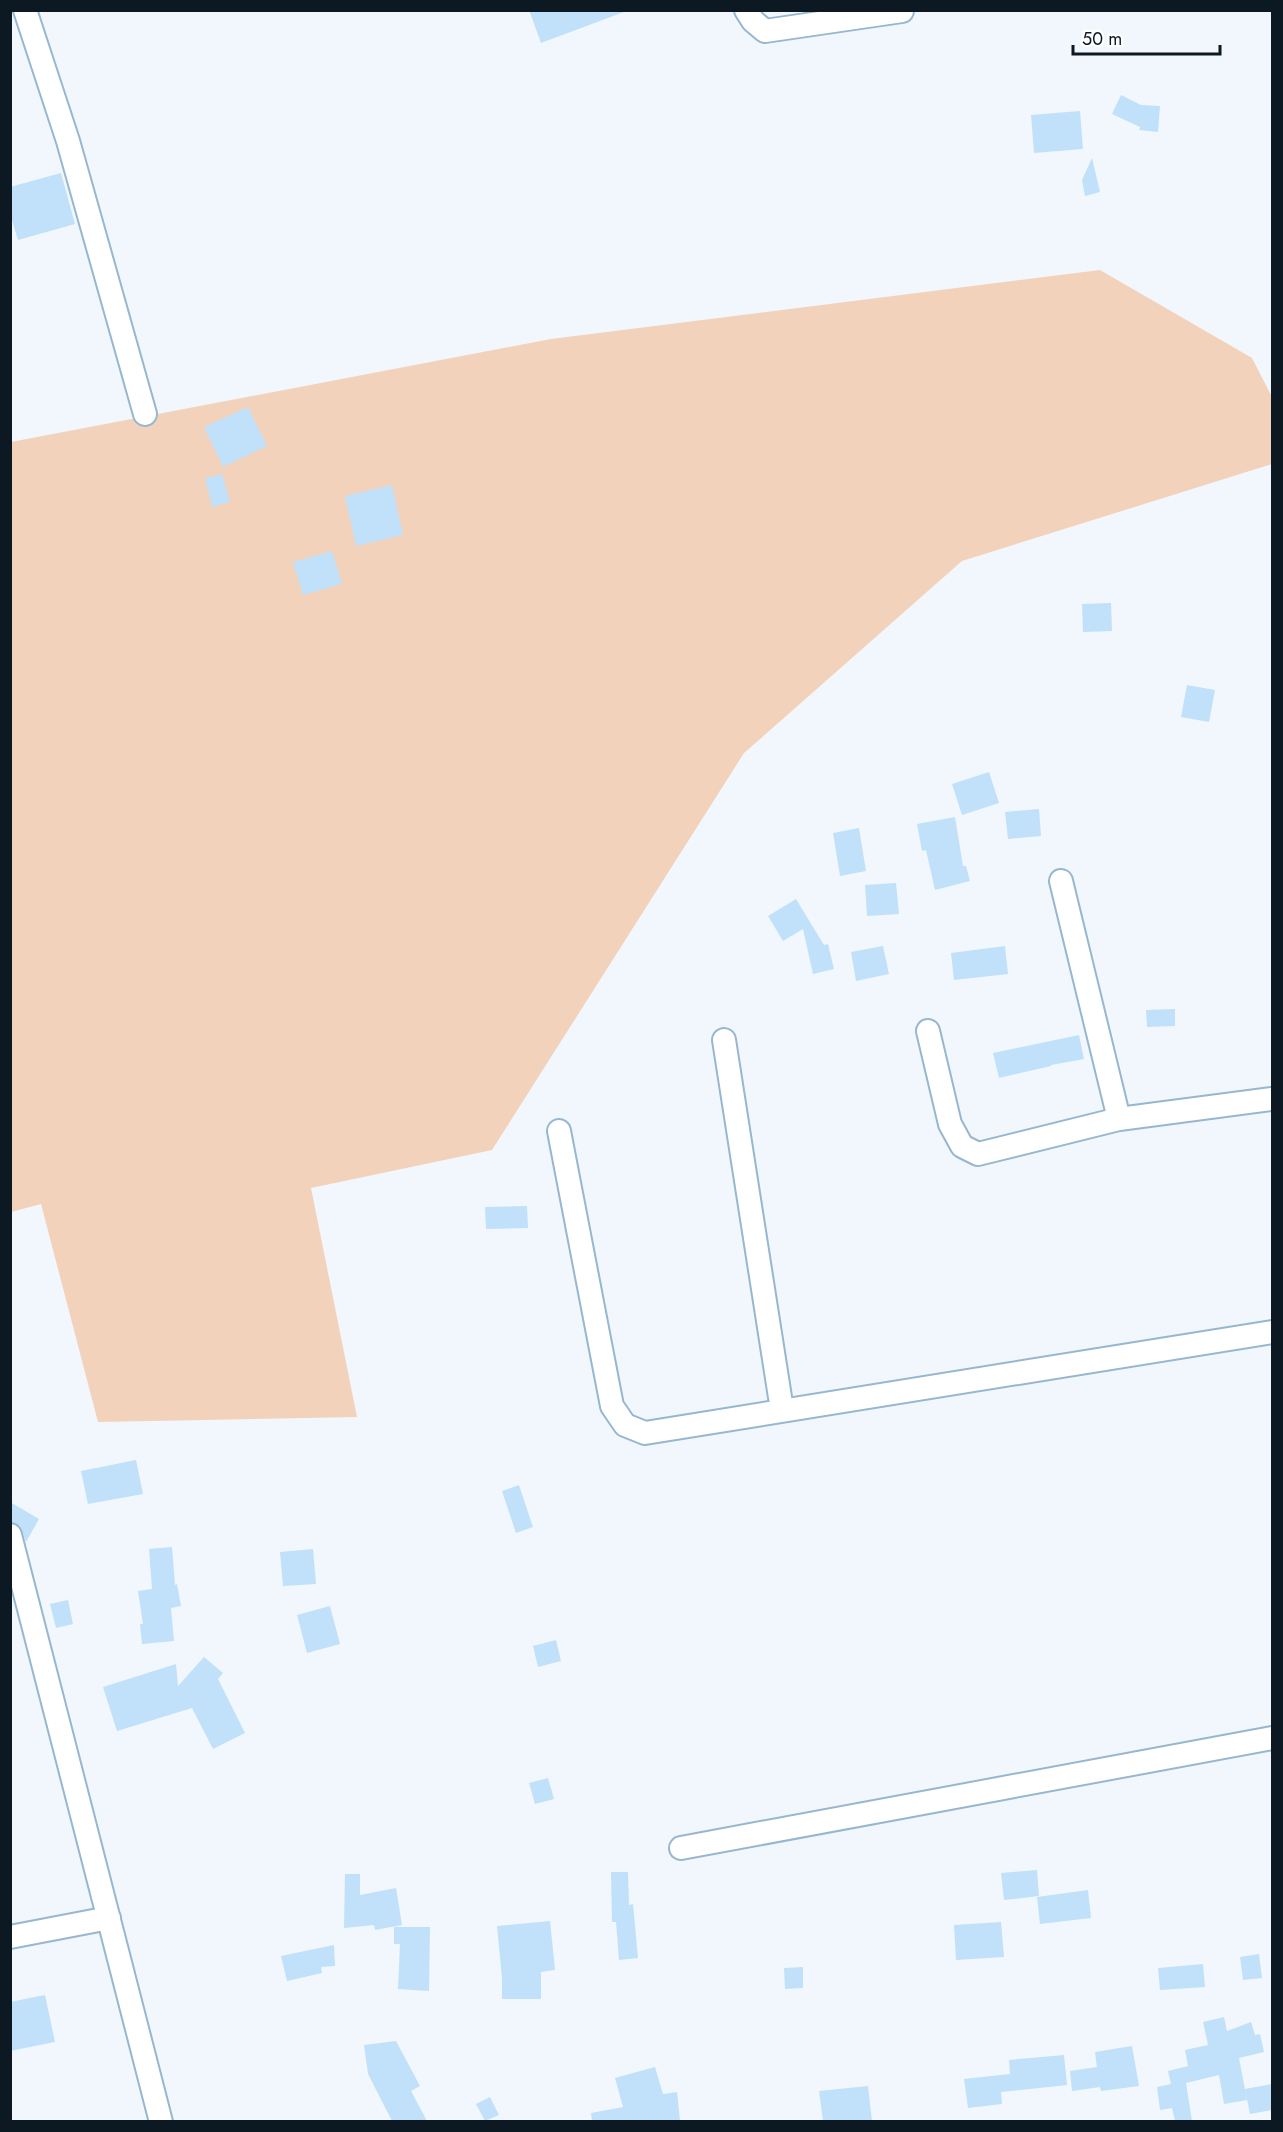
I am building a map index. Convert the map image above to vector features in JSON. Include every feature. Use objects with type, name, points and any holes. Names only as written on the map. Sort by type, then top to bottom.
[{"type":"street","points":[[25,10],[68,141],[146,414]]},
{"type":"street","points":[[746,10],[753,21],[765,31],[902,11]]},
{"type":"street","points":[[1061,881],[1119,1119]]},
{"type":"street","points":[[928,1031],[950,1124],[962,1146],[978,1154],[1119,1119],[1272,1099]]},
{"type":"street","points":[[724,1040],[782,1410]]},
{"type":"street","points":[[559,1131],[612,1406],[625,1425],[645,1433],[1272,1332]]},
{"type":"street","points":[[10,1535],[161,2121]]},
{"type":"street","points":[[681,1848],[1272,1738]]},
{"type":"street","points":[[10,1937],[109,1918]]},
{"type":"shaded area","points":[[1100,270],[1252,358],[1272,397],[1272,464],[962,561],[744,753],[492,1150],[311,1188],[357,1417],[98,1422],[41,1204],[11,1212],[11,442],[551,339]]},
{"type":"building","points":[[529,10],[624,10],[624,12],[541,43]]},
{"type":"building","points":[[1121,95],[1141,105],[1160,106],[1158,132],[1139,130],[1140,127],[1112,114]]},
{"type":"building","points":[[1080,111],[1083,149],[1034,153],[1031,115]]},
{"type":"building","points":[[1092,158],[1100,192],[1085,196],[1082,180]]},
{"type":"building","points":[[61,173],[75,224],[18,240],[10,214],[10,187]]},
{"type":"building","points":[[248,407],[267,446],[223,467],[204,427]]},
{"type":"building","points":[[222,474],[230,502],[212,507],[205,478]]},
{"type":"building","points":[[392,485],[403,535],[356,546],[345,496]]},
{"type":"building","points":[[332,551],[342,584],[303,595],[293,562]]},
{"type":"building","points":[[1111,603],[1112,631],[1083,632],[1082,604]]},
{"type":"building","points":[[1187,685],[1215,690],[1209,722],[1181,717]]},
{"type":"building","points":[[989,772],[999,803],[962,815],[952,784]]},
{"type":"building","points":[[1039,809],[1041,836],[1008,839],[1005,812]]},
{"type":"building","points":[[955,817],[963,866],[966,866],[970,881],[935,890],[926,850],[922,851],[917,824]]},
{"type":"building","points":[[859,828],[866,871],[840,876],[833,833]]},
{"type":"building","points":[[896,883],[899,914],[867,916],[865,885]]},
{"type":"building","points":[[796,899],[824,945],[828,944],[834,969],[813,974],[803,929],[783,941],[768,916]]},
{"type":"building","points":[[883,946],[889,974],[856,981],[851,952]]},
{"type":"building","points":[[1005,946],[1008,974],[954,980],[951,953]]},
{"type":"building","points":[[1175,1009],[1175,1026],[1147,1027],[1146,1010]]},
{"type":"building","points":[[1079,1035],[1084,1059],[999,1078],[993,1053]]},
{"type":"building","points":[[527,1206],[528,1228],[486,1229],[485,1207]]},
{"type":"building","points":[[136,1460],[143,1494],[88,1504],[81,1471]]},
{"type":"building","points":[[519,1485],[533,1527],[516,1533],[502,1491]]},
{"type":"building","points":[[10,1502],[39,1519],[26,1542],[20,1526],[10,1522]]},
{"type":"building","points":[[172,1547],[175,1585],[177,1584],[181,1606],[171,1608],[174,1641],[142,1644],[140,1624],[143,1624],[138,1591],[152,1589],[149,1549]]},
{"type":"building","points":[[313,1549],[316,1584],[283,1586],[280,1552]]},
{"type":"building","points":[[68,1600],[73,1624],[56,1628],[50,1604]]},
{"type":"building","points":[[330,1606],[340,1644],[307,1653],[297,1615]]},
{"type":"building","points":[[556,1640],[561,1661],[538,1667],[533,1646]]},
{"type":"building","points":[[204,1657],[223,1673],[218,1679],[245,1733],[213,1749],[192,1708],[117,1731],[103,1687],[176,1664],[178,1686]]},
{"type":"building","points":[[548,1778],[554,1799],[535,1804],[529,1783]]},
{"type":"building","points":[[1037,1870],[1039,1896],[1004,1900],[1001,1873]]},
{"type":"building","points":[[611,1872],[628,1872],[629,1905],[633,1904],[638,1958],[619,1960],[616,1922],[612,1922]]},
{"type":"building","points":[[345,1874],[360,1874],[360,1895],[396,1888],[402,1925],[375,1930],[374,1925],[344,1928]]},
{"type":"building","points":[[1088,1890],[1091,1918],[1040,1924],[1037,1897]]},
{"type":"building","points":[[550,1921],[555,1970],[541,1972],[541,1999],[502,1999],[497,1926]]},
{"type":"building","points":[[1001,1922],[1004,1957],[956,1960],[954,1925]]},
{"type":"building","points":[[394,1927],[430,1927],[429,1991],[398,1989],[400,1944],[394,1944]]},
{"type":"building","points":[[334,1945],[335,1966],[321,1967],[322,1973],[287,1981],[281,1956]]},
{"type":"building","points":[[1259,1954],[1262,1978],[1243,1980],[1240,1957]]},
{"type":"building","points":[[1203,1964],[1205,1987],[1160,1990],[1158,1968]]},
{"type":"building","points":[[803,1967],[803,1988],[785,1989],[784,1968]]},
{"type":"building","points":[[45,1995],[55,2042],[10,2051],[10,2002]]},
{"type":"building","points":[[1224,2017],[1227,2031],[1251,2022],[1255,2035],[1260,2034],[1264,2052],[1239,2058],[1247,2100],[1224,2104],[1219,2075],[1186,2083],[1192,2121],[1175,2121],[1172,2108],[1160,2110],[1157,2087],[1171,2084],[1168,2071],[1188,2066],[1185,2050],[1208,2045],[1203,2022]]},
{"type":"building","points":[[396,2041],[420,2086],[411,2091],[427,2121],[392,2121],[368,2074],[364,2045]]},
{"type":"building","points":[[1132,2046],[1139,2086],[1101,2091],[1100,2087],[1072,2091],[1070,2071],[1097,2067],[1095,2052]]},
{"type":"building","points":[[1064,2055],[1067,2085],[1001,2092],[1002,2104],[968,2108],[964,2079],[1010,2074],[1009,2060]]},
{"type":"building","points":[[655,2067],[663,2094],[677,2092],[680,2121],[592,2121],[591,2113],[623,2107],[615,2078]]},
{"type":"building","points":[[1272,2084],[1272,2110],[1250,2114],[1245,2089]]},
{"type":"building","points":[[868,2086],[872,2121],[823,2121],[819,2091]]},
{"type":"building","points":[[490,2097],[499,2115],[485,2121],[476,2104]]}]
